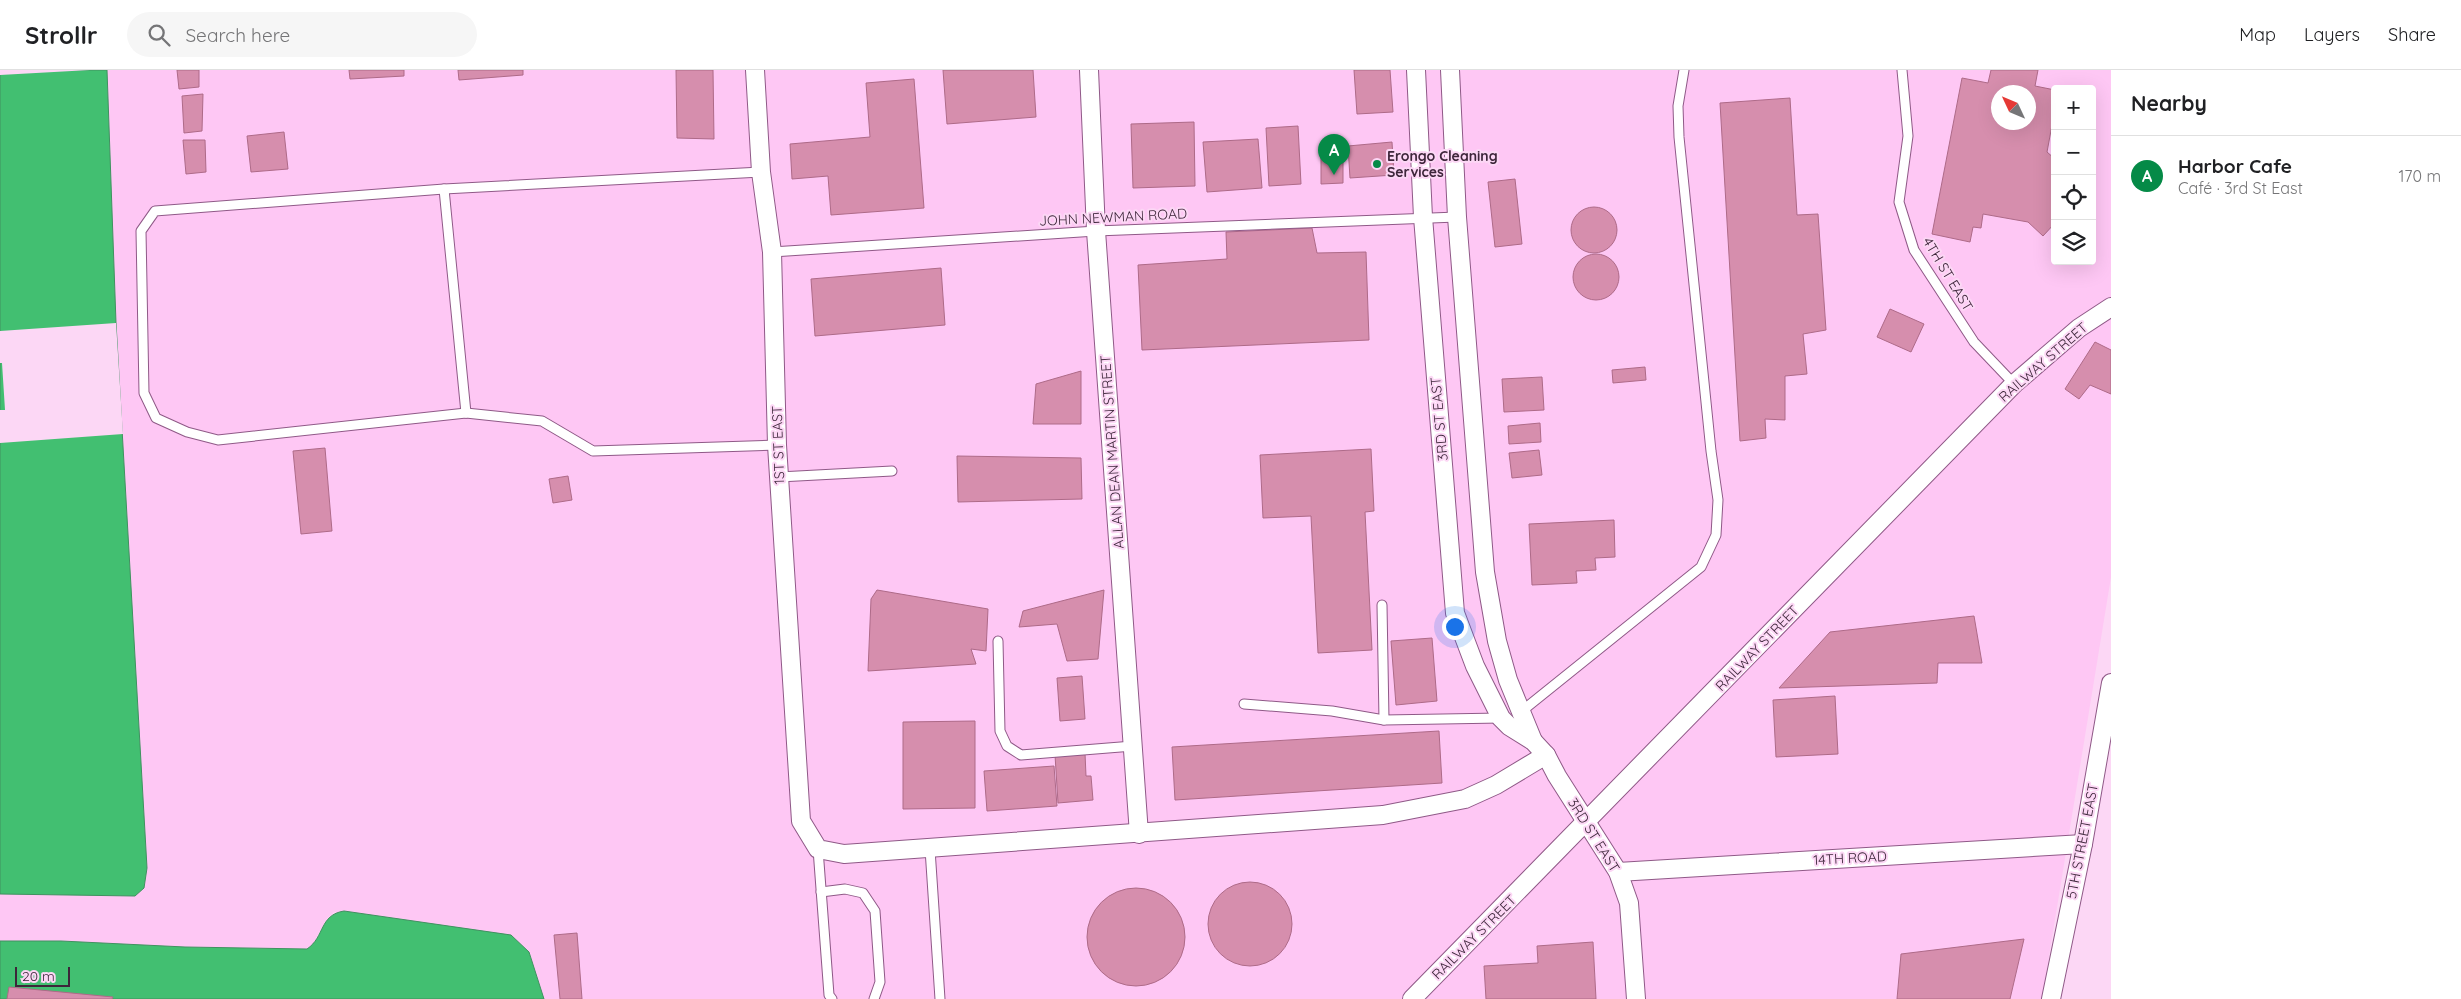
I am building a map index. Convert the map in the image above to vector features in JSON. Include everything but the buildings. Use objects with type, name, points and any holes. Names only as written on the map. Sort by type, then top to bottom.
[{"type":"street","name":"1ST ST EAST","points":[[755,70],[761,172],[772,252],[777,445],[801,821],[818,849]]},
{"type":"street","name":"ALLAN DEAN MARTIN STREET","points":[[1089,70],[1096,231],[1139,834]]},
{"type":"street","name":"3RD ST EAST","points":[[1416,70],[1423,217],[1455,613],[1475,666],[1501,718],[1509,726],[1533,741],[1546,755],[1557,776],[1618,872],[1628,903],[1636,999]]},
{"type":"street","name":"3RD ST EAST","points":[[1450,70],[1457,217],[1485,572],[1508,680],[1533,741]]},
{"type":"street","name":"RAILWAY STREET","points":[[1412,999],[1588,822],[2014,384],[2079,328],[2111,307]]},
{"type":"street","name":"5TH STREET EAST","points":[[2051,999],[2083,844],[2111,682]]},
{"type":"street","points":[[818,849],[844,854],[930,849],[1383,815],[1465,798],[1496,785],[1546,755]]},
{"type":"street","name":"14TH ROAD","points":[[1618,872],[2083,844]]},
{"type":"lane","points":[[1522,711],[1701,567],[1716,536],[1718,500],[1711,450],[1679,137],[1678,106],[1684,70]]},
{"type":"lane","name":"4TH ST EAST","points":[[1902,70],[1908,136],[1899,202],[1914,250],[1974,342],[2014,384]]},
{"type":"lane","points":[[761,172],[444,189],[155,212],[141,231],[144,393],[156,418],[187,432],[218,440],[466,413],[542,421],[592,451],[777,445]]},
{"type":"lane","points":[[444,189],[466,413]]},
{"type":"lane","name":"JOHN NEWMAN ROAD","points":[[772,252],[1096,231],[1457,217]]},
{"type":"lane","points":[[779,477],[892,471]]},
{"type":"lane","points":[[1382,605],[1384,720]]},
{"type":"lane","points":[[998,641],[1000,731],[1007,746],[1021,755],[1133,746]]},
{"type":"lane","points":[[1244,704],[1323,710],[1384,720],[1501,718]]},
{"type":"lane","points":[[818,849],[829,995],[832,999]]},
{"type":"lane","points":[[930,849],[940,999]]},
{"type":"lane","points":[[821,892],[845,889],[863,893],[875,911],[880,982],[874,999]]},
{"type":"shaded area","points":[[0,70],[107,70],[116,323],[147,868],[144,888],[135,896],[0,894]]},
{"type":"shaded area","points":[[107,70],[2111,70],[2111,577],[2042,999],[544,999],[529,952],[334,912],[326,920],[313,944],[307,949],[185,947],[62,941],[0,941],[0,894],[135,896],[146,880],[147,868],[116,323]]},
{"type":"shaded area","points":[[344,911],[511,935],[529,952],[544,999],[0,999],[0,941],[61,941],[185,947],[307,949],[317,939],[330,917]]},
{"type":"pier","points":[[0,70],[90,70],[0,75]]},
{"type":"pier","points":[[116,323],[123,434],[0,443],[0,410],[5,410],[2,363],[0,363],[0,331]]},
{"type":"place","name":"Erongo Cleaning Services","points":[[1377,164]]},
{"type":"place","name":"Harbor Cafe","points":[[1334,175]]}]
